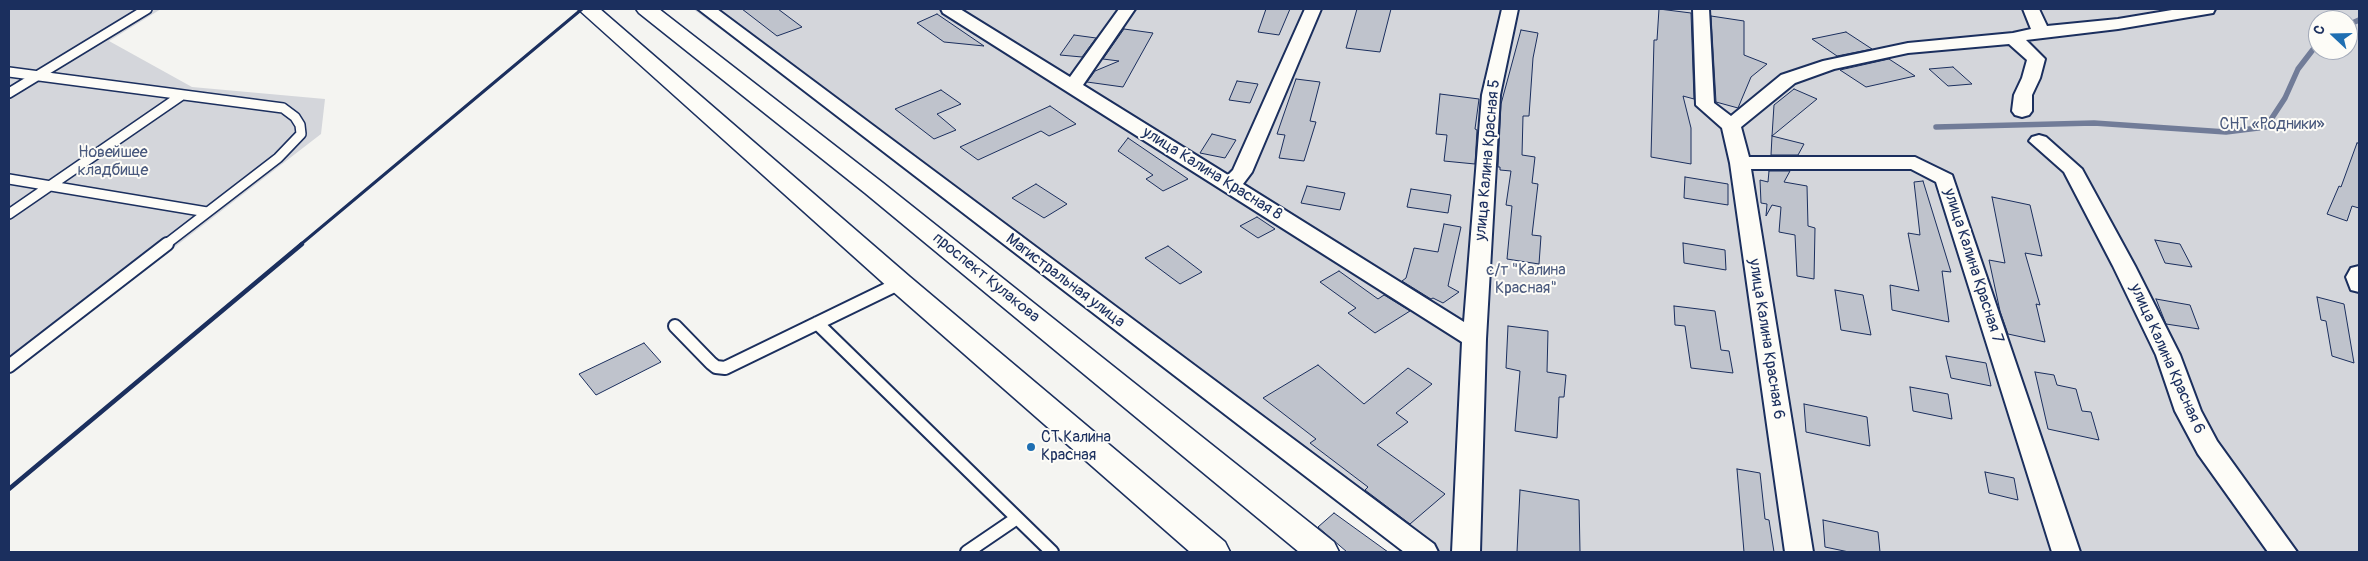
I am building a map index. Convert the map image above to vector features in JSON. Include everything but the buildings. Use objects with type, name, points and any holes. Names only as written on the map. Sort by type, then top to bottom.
[{"type":"main road","points":[[588,9],[900,283],[1213,552]]},
{"type":"main road","name":"проспект Кулакова","points":[[646,9],[874,188],[1322,552]]},
{"type":"street","name":"Магистральная улица","points":[[706,9],[1424,552]]},
{"type":"street","name":"улица Калина Красная 8","points":[[949,9],[1474,339]]},
{"type":"street","points":[[1071,85],[1080,78],[1127,9]]},
{"type":"street","points":[[1231,185],[1242,172],[1313,9]]},
{"type":"street","name":"улица Калина Красная 5","points":[[1466,552],[1474,339],[1491,95],[1510,9]]},
{"type":"street","points":[[1701,9],[1706,105],[1731,126],[1788,79],[1829,65],[1908,48],[2013,38],[2041,32],[2118,24],[2207,9]]},
{"type":"street","points":[[2031,9],[2041,32]]},
{"type":"street","points":[[2108,9],[2118,24]]},
{"type":"street","points":[[2013,38],[2036,59],[2032,78],[2023,94],[2022,111]]},
{"type":"street","name":"улица Калина Красная 6","points":[[1731,126],[1740,163],[1799,552]]},
{"type":"street","name":"улица Калина Красная 6","points":[[2039,142],[2072,170],[2124,266],[2164,346],[2188,411],[2207,447],[2283,552]]},
{"type":"street","name":"улица Калина Красная 7","points":[[1740,163],[1914,164],[1945,179],[2066,552]]},
{"type":"street","points":[[2359,274],[2357,277],[2359,285]]},
{"type":"lane","points":[[9,93],[147,9]]},
{"type":"lane","points":[[9,72],[282,108],[292,113],[300,124],[300,134],[283,153],[9,366]]},
{"type":"lane","points":[[9,214],[182,95]]},
{"type":"lane","points":[[9,179],[206,212]]},
{"type":"lane","points":[[676,326],[716,367],[725,368],[900,283]]},
{"type":"lane","points":[[816,323],[1052,552]]},
{"type":"lane","points":[[968,552],[1017,518]]},
{"type":"green space","name":"Новейшее кладбище","points":[[9,9],[161,9],[109,41],[192,87],[325,99],[321,134],[9,375]]},
{"type":"green space","name":"с/т \"Калина Красная\"","points":[[693,9],[2359,9],[2359,552],[1434,552]]},
{"type":"waterway","points":[[1936,127],[2094,123],[2226,132],[2266,127],[2285,98],[2298,69],[2308,56]]},
{"type":"railway","points":[[300,245],[582,9]]},
{"type":"railway","points":[[9,489],[302,244]]},
{"type":"place","name":"СТ Калина Красная","points":[[1031,447]]},
{"type":"park label","name":"СНТ «Родники»","points":[[2272,125]]}]
